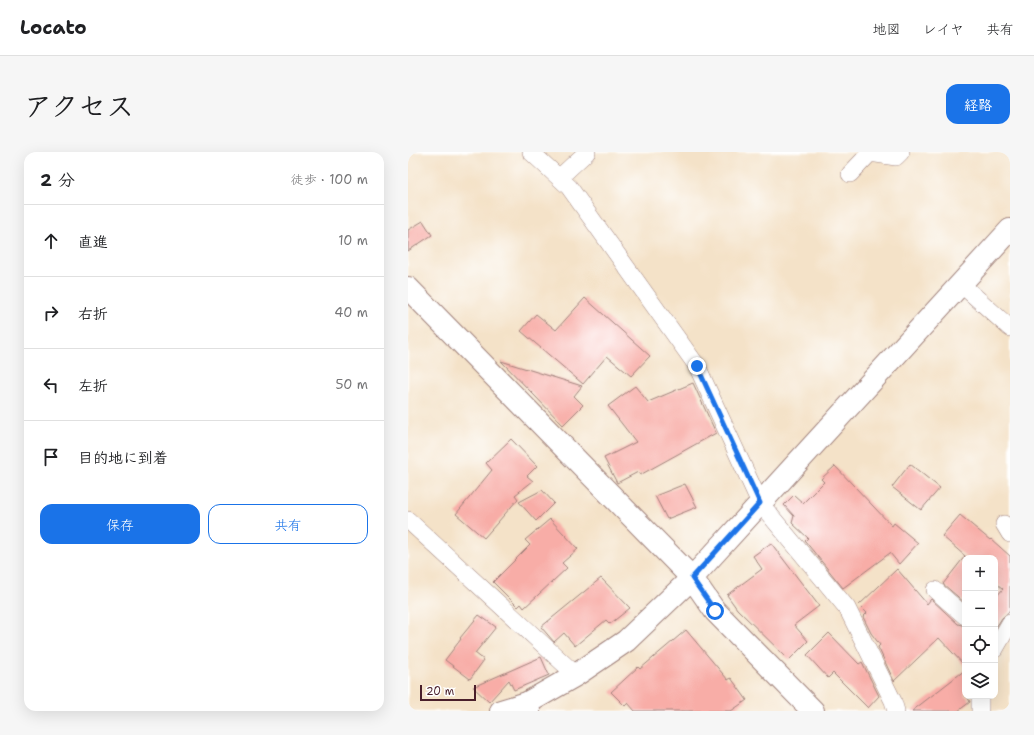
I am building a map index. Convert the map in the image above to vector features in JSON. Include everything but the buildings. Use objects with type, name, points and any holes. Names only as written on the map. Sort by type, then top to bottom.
[{"type":"street","points":[[531,152],[569,187],[697,366],[760,503],[847,608],[894,702],[896,711]]},
{"type":"street","points":[[559,178],[587,152]]},
{"type":"street","points":[[850,174],[870,153],[896,157],[901,152]]},
{"type":"street","points":[[501,711],[528,707],[626,641],[692,578],[1010,230]]},
{"type":"street","points":[[961,284],[1010,328]]},
{"type":"street","points":[[408,288],[692,578],[715,611],[813,711]]},
{"type":"street","points":[[408,520],[576,675]]},
{"type":"street","points":[[935,590],[962,613]]},
{"type":"street","points":[[998,642],[1010,623]]},
{"type":"street","points":[[980,699],[980,711]]},
{"type":"route","points":[[697,366],[760,503],[692,578],[715,611]]}]
